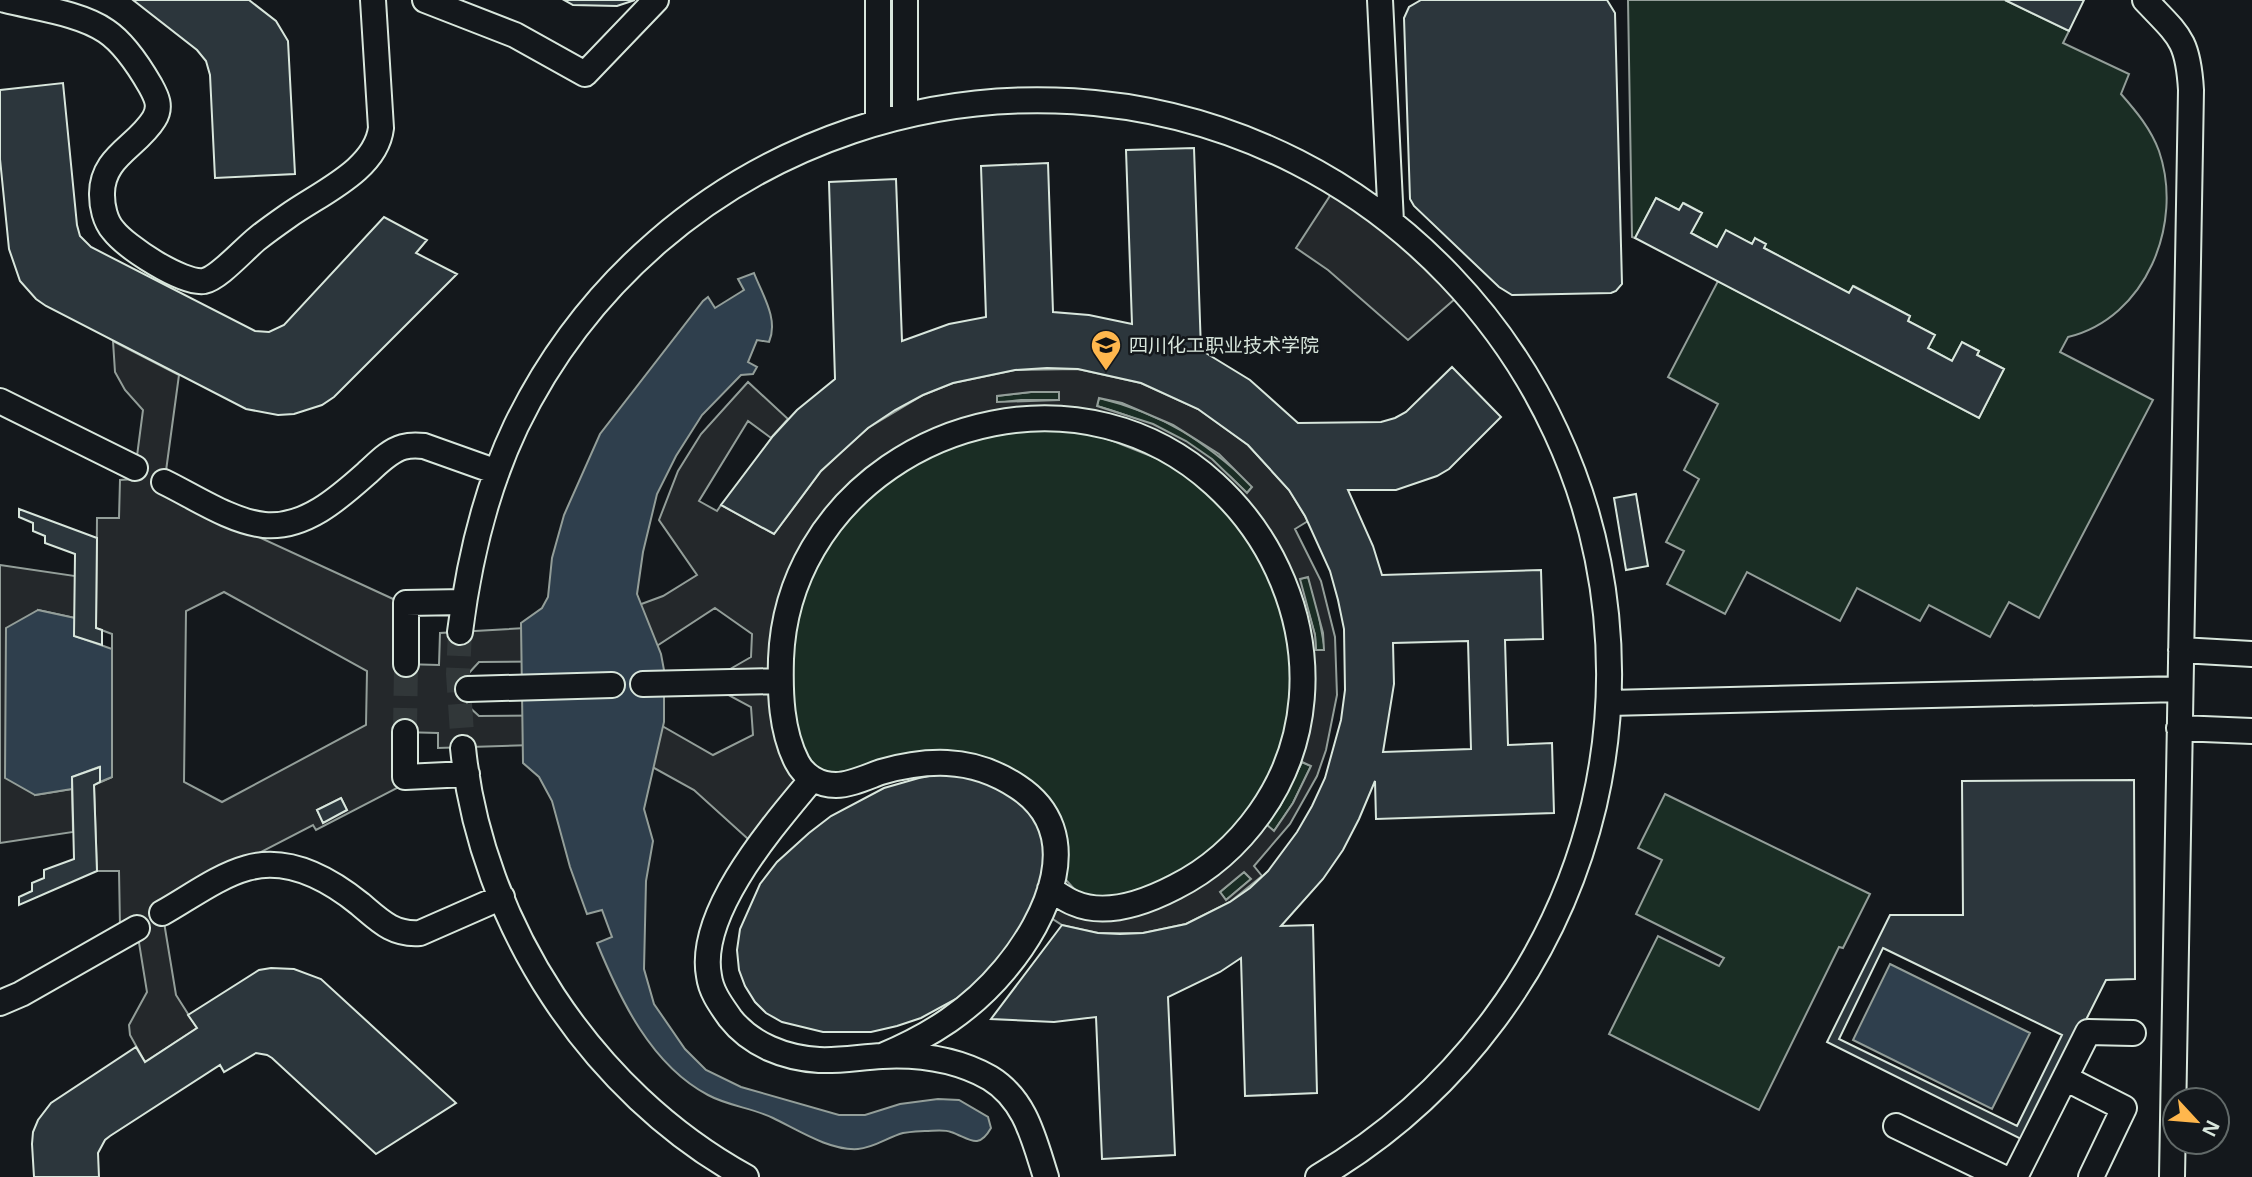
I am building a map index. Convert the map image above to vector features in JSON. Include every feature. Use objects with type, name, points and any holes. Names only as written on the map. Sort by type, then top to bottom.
[{"type":"street","points":[[5,0],[98,26],[109,33],[140,67],[157,97],[159,108],[151,124],[108,166],[103,178],[105,214],[111,229],[126,243],[181,276],[204,281],[213,277],[257,239],[367,161],[376,148],[382,128],[373,0]]},
{"type":"street","points":[[425,0],[515,35],[585,74],[656,0]]},
{"type":"street","points":[[878,0],[878,122]]},
{"type":"street","points":[[905,0],[905,114]]},
{"type":"street","points":[[1380,0],[1391,222]]},
{"type":"street","points":[[2145,0],[2184,44],[2189,60],[2191,90],[2172,1177]]},
{"type":"street","points":[[460,632],[474,547],[497,472],[516,426],[559,352],[584,318],[642,255],[709,201],[754,174],[821,141],[905,114],[976,103],[1028,99],[1071,100],[1155,112],[1227,132],[1276,152],[1344,189],[1391,222],[1448,274],[1503,340],[1536,394],[1565,451],[1589,521],[1601,573],[1607,626],[1609,703],[1599,785],[1576,868],[1561,908],[1521,983],[1470,1052],[1441,1083],[1377,1139],[1318,1177]]},
{"type":"street","points":[[0,401],[135,468]]},
{"type":"street","points":[[882,1056],[922,1039],[958,1013],[1000,975],[1031,935],[1042,912],[1056,868],[1057,846],[1052,824],[1026,792],[996,774],[949,762],[889,770],[838,786],[812,779],[799,767],[782,709],[782,645],[790,606],[808,559],[841,510],[862,488],[910,453],[937,439],[965,429],[1023,418],[1082,421],[1111,427],[1148,440],[1189,463],[1211,480],[1231,499],[1265,544],[1278,569],[1296,622],[1302,678],[1296,735],[1278,783],[1251,825],[1211,865],[1188,881],[1136,904],[1089,908],[1075,904],[1050,889]]},
{"type":"street","points":[[164,482],[222,511],[261,524],[274,525],[294,522],[324,507],[400,447],[424,446],[497,472]]},
{"type":"street","points":[[406,664],[407,603],[464,602]]},
{"type":"street","points":[[2181,650],[2252,654]]},
{"type":"street","points":[[643,684],[780,681]]},
{"type":"street","points":[[468,689],[612,685]]},
{"type":"street","points":[[1609,703],[2180,689]]},
{"type":"street","points":[[2179,728],[2252,731]]},
{"type":"street","points":[[405,732],[405,777],[467,774]]},
{"type":"street","points":[[463,748],[482,842],[502,897],[531,960],[553,996],[605,1063],[666,1122],[700,1148],[746,1177]]},
{"type":"street","points":[[812,779],[777,821],[734,883],[721,909],[711,940],[708,974],[712,991],[735,1024],[749,1037],[772,1050],[818,1060],[909,1055],[968,1067],[1006,1090],[1020,1107],[1030,1126],[1046,1177]]},
{"type":"street","points":[[162,913],[234,873],[250,867],[269,866],[308,871],[360,904],[383,925],[407,934],[420,933],[502,897]]},
{"type":"street","points":[[0,1003],[22,994],[137,928]]},
{"type":"street","points":[[2015,1177],[2088,1032],[2133,1033]]},
{"type":"street","points":[[2065,1078],[2124,1108],[2091,1177]]},
{"type":"street","points":[[1896,1126],[2002,1177]]},
{"type":"green space","points":[[1628,0],[2005,0],[2069,31],[2063,43],[2129,74],[2121,94],[2152,135],[2159,151],[2165,179],[2166,208],[2162,237],[2152,264],[2138,289],[2119,310],[2095,327],[2068,337],[2060,352],[2153,400],[2039,618],[2009,602],[1990,637],[1929,605],[1920,621],[1857,588],[1840,621],[1747,572],[1725,614],[1667,584],[1684,551],[1666,542],[1699,479],[1684,470],[1718,404],[1668,377],[1718,281],[1979,418],[2004,369],[1977,355],[1979,351],[1962,342],[1952,361],[1928,348],[1934,335],[1908,321],[1910,316],[1854,286],[1849,293],[1764,248],[1755,238],[1752,244],[1726,231],[1717,247],[1691,233],[1702,213],[1684,203],[1679,210],[1656,198],[1635,238],[1632,237]]},
{"type":"green space","points":[[1059,392],[1059,400],[997,403],[996,396]]},
{"type":"green space","points":[[1099,398],[1144,412],[1182,431],[1218,456],[1253,486],[1247,493],[1196,450],[1160,429],[1097,406]]},
{"type":"green space","points":[[1052,424],[1162,454],[1244,524],[1290,623],[1290,734],[1246,821],[1184,875],[1107,902],[1076,891],[1066,880],[1063,868],[999,767],[823,777],[798,747],[787,681],[802,589],[846,514],[939,445]]},
{"type":"green space","points":[[1308,577],[1316,600],[1325,650],[1316,650],[1315,635],[1299,579]]},
{"type":"green space","points":[[1302,762],[1311,766],[1293,803],[1274,831],[1266,825],[1280,806]]},
{"type":"green space","points":[[1665,794],[1870,894],[1843,948],[1839,947],[1759,1110],[1609,1034],[1658,936],[1719,966],[1724,958],[1636,914],[1662,860],[1638,848]]},
{"type":"green space","points":[[1244,872],[1251,879],[1226,900],[1220,892]]},
{"type":"shaded area","points":[[1337,185],[1464,291],[1408,340],[1328,270],[1296,248]]},
{"type":"shaded area","points":[[113,341],[179,375],[163,493],[404,604],[403,664],[439,665],[440,633],[561,626],[663,596],[697,575],[659,520],[678,471],[701,434],[748,382],[788,419],[771,438],[748,421],[699,501],[717,511],[721,505],[774,534],[821,471],[844,449],[868,428],[923,395],[953,383],[1015,370],[1078,369],[1141,383],[1198,409],[1248,445],[1289,490],[1308,521],[1295,529],[1321,581],[1335,637],[1337,695],[1326,750],[1317,776],[1290,824],[1254,866],[1262,876],[1230,902],[1186,924],[1143,933],[1098,933],[1062,925],[1042,912],[1050,889],[1089,908],[1211,865],[1288,759],[1296,622],[1211,480],[1053,417],[910,453],[808,560],[780,681],[808,776],[758,848],[694,790],[647,764],[567,744],[438,748],[438,733],[402,732],[401,786],[316,830],[313,825],[161,904],[176,995],[197,1028],[145,1062],[130,1035],[129,1025],[147,992],[135,918],[120,926],[119,871],[97,871],[94,785],[112,777],[112,634],[96,628],[97,518],[119,518],[120,480],[134,479],[143,410],[125,390],[115,372]],"holes":[[[1059,392],[1059,400],[997,402],[997,396]],[[1099,398],[1122,403],[1173,425],[1219,454],[1252,487],[1247,493],[1212,459],[1186,441],[1153,424],[1097,406]],[[1308,577],[1323,633],[1324,650],[1316,650],[1315,635],[1300,579]],[[224,592],[367,671],[366,725],[222,802],[184,782],[186,611]],[[715,608],[752,634],[751,657],[706,683],[751,707],[753,735],[713,755],[643,715],[643,655]],[[600,661],[601,715],[479,716],[467,705],[468,674],[479,662]],[[1302,762],[1311,766],[1293,803],[1274,831],[1266,824],[1280,806]],[[341,798],[347,810],[323,822],[317,810]],[[1244,872],[1251,879],[1226,900],[1220,892]]]},
{"type":"shaded area","points":[[0,565],[75,576],[75,618],[38,610],[35,795],[72,789],[73,832],[0,843]]},
{"type":"water","points":[[754,273],[771,316],[772,333],[769,342],[757,340],[748,362],[757,367],[753,374],[741,375],[702,415],[676,456],[657,494],[643,552],[637,594],[661,654],[664,670],[664,722],[644,809],[653,841],[646,881],[644,969],[654,1004],[685,1049],[706,1070],[741,1087],[839,1115],[865,1115],[900,1104],[938,1099],[959,1100],[988,1117],[991,1128],[977,1141],[938,1130],[903,1133],[858,1149],[836,1147],[765,1115],[716,1099],[688,1082],[654,1048],[627,1008],[597,943],[612,937],[602,910],[587,914],[570,867],[552,801],[539,777],[523,763],[521,623],[542,608],[548,597],[552,558],[564,515],[600,434],[703,301],[708,297],[715,308],[744,290],[738,279]]},
{"type":"water","points":[[38,610],[75,618],[75,636],[112,649],[112,777],[100,782],[99,767],[72,777],[72,789],[35,795],[5,778],[6,628]]},
{"type":"water","points":[[1890,964],[2030,1033],[1992,1109],[1853,1040]]},
{"type":"building","points":[[133,0],[249,0],[276,21],[288,41],[295,174],[215,178],[210,75],[206,61],[197,50]]},
{"type":"building","points":[[564,0],[635,0],[617,6],[573,5]]},
{"type":"building","points":[[1421,0],[1607,0],[1615,13],[1622,284],[1611,293],[1512,295],[1499,287],[1414,206],[1410,199],[1404,18],[1409,7]]},
{"type":"building","points":[[2005,0],[2084,0],[2069,31]]},
{"type":"building","points":[[63,83],[80,236],[91,247],[255,331],[269,332],[284,325],[384,217],[427,240],[416,253],[457,274],[334,397],[322,405],[294,414],[278,415],[246,409],[46,306],[20,281],[9,249],[0,159],[0,90]]},
{"type":"building","points":[[1194,148],[1201,350],[1250,380],[1298,423],[1381,422],[1395,418],[1406,412],[1452,367],[1501,417],[1449,469],[1437,476],[1396,490],[1348,490],[1373,546],[1382,575],[1541,570],[1543,639],[1505,640],[1508,745],[1552,743],[1554,813],[1376,819],[1375,781],[1343,850],[1323,879],[1281,926],[1313,925],[1317,1093],[1245,1096],[1241,958],[1220,972],[1168,997],[1175,1155],[1102,1159],[1096,1017],[1054,1022],[991,1019],[1062,925],[1098,933],[1120,934],[1143,933],[1186,924],[1230,902],[1250,888],[1268,871],[1297,832],[1325,778],[1341,720],[1345,690],[1344,629],[1338,600],[1330,571],[1305,516],[1289,490],[1248,445],[1198,409],[1141,383],[1078,369],[1047,368],[1015,370],[953,383],[895,410],[868,428],[821,471],[774,534],[721,505],[773,436],[797,410],[835,379],[829,182],[896,179],[902,341],[949,324],[986,317],[981,166],[1048,163],[1053,312],[1089,315],[1132,324],[1126,150]],"holes":[[[1468,641],[1471,749],[1383,752],[1394,684],[1393,643]]]},
{"type":"building","points":[[1656,198],[1679,210],[1683,203],[1702,213],[1691,233],[1717,247],[1726,230],[1752,244],[1755,238],[1766,244],[1764,248],[1849,293],[1853,286],[1910,316],[1908,321],[1935,335],[1928,348],[1952,361],[1962,342],[1979,351],[1977,355],[2004,369],[1979,418],[1635,238]]},
{"type":"building","points":[[1636,494],[1648,566],[1626,570],[1614,498]]},
{"type":"building","points":[[19,509],[97,538],[96,628],[102,630],[102,645],[74,636],[75,554],[45,543],[45,536],[33,531],[33,523],[19,517]]},
{"type":"building","points":[[100,767],[100,782],[94,785],[97,871],[19,905],[19,897],[32,891],[32,883],[44,878],[44,870],[74,859],[72,777]]},
{"type":"building","points":[[940,774],[963,774],[1020,797],[1044,831],[1044,880],[1014,946],[967,993],[921,1018],[897,1026],[871,1032],[823,1032],[782,1022],[766,1013],[745,986],[739,970],[737,950],[740,929],[760,884],[777,862],[831,816],[884,788]]},
{"type":"building","points":[[2134,780],[2135,979],[2106,980],[2025,1141],[1827,1042],[1890,915],[1963,915],[1962,781]],"holes":[[[1883,948],[2062,1035],[2017,1126],[1839,1039]]]},
{"type":"building","points":[[341,798],[347,810],[323,823],[317,810]]},
{"type":"building","points":[[294,969],[321,979],[456,1103],[376,1154],[272,1058],[256,1053],[224,1072],[220,1065],[110,1136],[98,1153],[99,1177],[34,1177],[33,1132],[51,1103],[136,1047],[145,1062],[197,1028],[188,1015],[259,970]]},
{"type":"tunnel","points":[[460,632],[458,674],[463,748]]},
{"type":"tunnel","points":[[405,732],[406,664]]},
{"type":"place","name":"四川化工职业技术学院","points":[[1106,372]]}]
